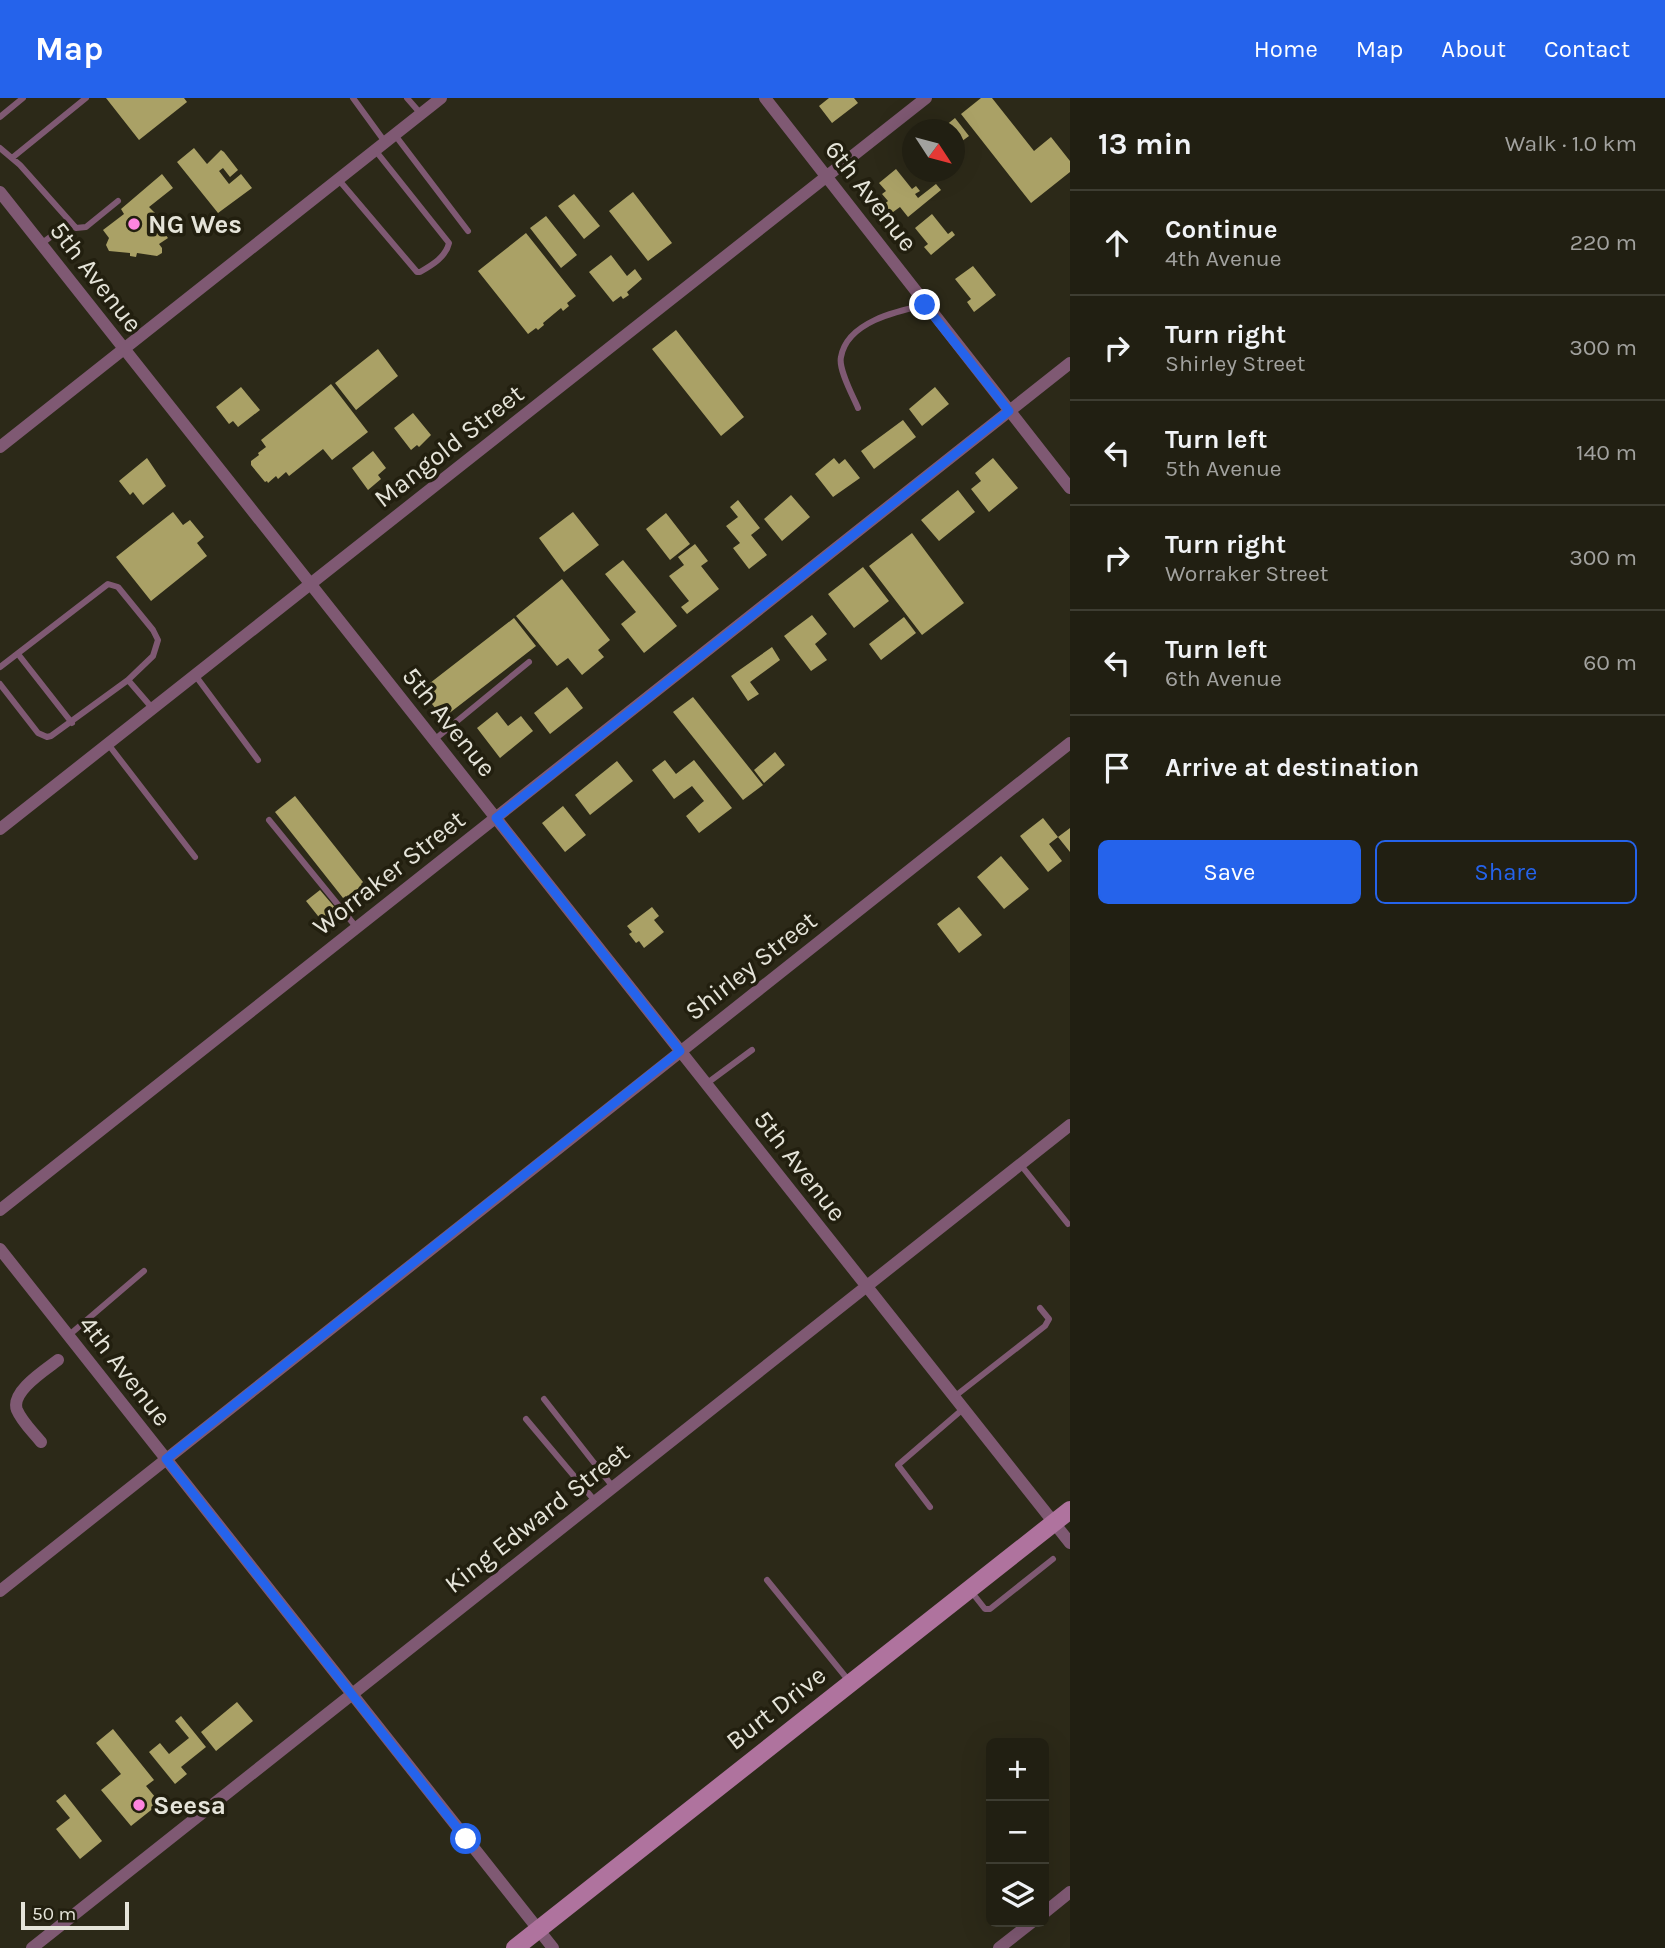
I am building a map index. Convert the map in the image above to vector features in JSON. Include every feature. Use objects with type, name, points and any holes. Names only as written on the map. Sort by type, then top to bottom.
[{"type":"street","points":[[0,447],[441,98]]},
{"type":"street","name":"6th Avenue","points":[[765,98],[1070,488]]},
{"type":"street","name":"Mangold Street","points":[[0,829],[926,98]]},
{"type":"street","name":"5th Avenue","points":[[0,192],[1070,1543]]},
{"type":"street","name":"Worraker Street","points":[[0,1210],[1070,363]]},
{"type":"street","name":"Shirley Street","points":[[0,1591],[1070,743]]},
{"type":"street","name":"King Edward Street","points":[[32,1948],[1070,1125]]},
{"type":"street","name":"4th Avenue","points":[[0,1249],[553,1948]]},
{"type":"street","points":[[41,1442],[18,1413],[17,1397],[58,1360]]},
{"type":"street","name":"Burt Drive","points":[[515,1948],[1070,1510]]},
{"type":"street","points":[[1049,1909],[1070,1892]]},
{"type":"street","points":[[999,1948],[1026,1927]]},
{"type":"lane","points":[[0,117],[23,98]]},
{"type":"lane","points":[[12,158],[86,98]]},
{"type":"lane","points":[[338,179],[417,272],[442,257],[449,243],[385,142],[353,98]]},
{"type":"lane","points":[[407,98],[421,114]]},
{"type":"lane","points":[[385,142],[468,231]]},
{"type":"lane","points":[[0,148],[76,228],[86,227],[118,201]]},
{"type":"lane","points":[[41,244],[69,223]]},
{"type":"lane","points":[[858,408],[843,373],[840,357],[850,340],[870,322],[892,312],[925,305]]},
{"type":"lane","points":[[0,667],[104,587],[112,584],[118,587],[157,635],[158,643],[153,656],[128,680],[51,736],[43,736],[0,684]]},
{"type":"lane","points":[[18,654],[72,723]]},
{"type":"lane","points":[[434,740],[529,662]]},
{"type":"lane","points":[[195,675],[258,760]]},
{"type":"lane","points":[[128,680],[153,709]]},
{"type":"lane","points":[[108,744],[195,857]]},
{"type":"lane","points":[[269,820],[357,928]]},
{"type":"lane","points":[[706,1084],[752,1049]]},
{"type":"lane","points":[[1020,1164],[1068,1224]]},
{"type":"lane","points":[[68,1336],[144,1271]]},
{"type":"lane","points":[[954,1397],[1045,1326],[1049,1319],[1040,1308]]},
{"type":"lane","points":[[544,1399],[613,1487]]},
{"type":"lane","points":[[930,1507],[898,1465],[964,1409]]},
{"type":"lane","points":[[526,1419],[595,1501]]},
{"type":"lane","points":[[969,1589],[985,1609],[990,1609],[1053,1559]]},
{"type":"lane","points":[[767,1580],[851,1682]]},
{"type":"building","points":[[106,98],[184,98],[187,102],[139,140]]},
{"type":"building","points":[[829,98],[854,98],[858,103],[832,123],[819,106]]},
{"type":"building","points":[[981,98],[992,98],[1034,151],[1051,137],[1070,161],[1070,172],[1031,203],[961,114]]},
{"type":"building","points":[[194,148],[207,164],[221,150],[224,152],[238,170],[230,177],[223,168],[219,171],[229,184],[241,174],[252,188],[218,213],[177,162]]},
{"type":"building","points":[[896,169],[902,176],[902,182],[906,182],[912,189],[916,186],[920,191],[915,194],[918,198],[936,184],[941,190],[908,217],[900,207],[889,215],[882,206],[888,201],[882,194],[886,191],[879,183]]},
{"type":"building","name":"NG Wes","points":[[162,174],[173,188],[149,207],[155,213],[151,217],[168,238],[159,244],[162,253],[157,256],[137,253],[136,257],[130,256],[130,253],[109,251],[106,245],[109,238],[103,230],[124,214],[121,209]]},
{"type":"building","points":[[633,192],[672,243],[648,261],[609,211]]},
{"type":"building","points":[[574,194],[600,226],[584,239],[558,206]]},
{"type":"building","points":[[932,214],[948,234],[952,231],[955,235],[931,255],[924,247],[928,244],[915,228]]},
{"type":"building","points":[[546,216],[577,255],[561,268],[530,228]]},
{"type":"building","points":[[526,233],[576,296],[567,303],[569,306],[563,311],[561,308],[538,330],[536,328],[528,334],[478,271]]},
{"type":"building","points":[[611,255],[627,276],[635,269],[642,279],[627,292],[629,295],[623,299],[621,296],[613,302],[589,272]]},
{"type":"building","points":[[973,266],[996,295],[974,312],[967,302],[971,299],[955,279]]},
{"type":"building","points":[[676,330],[744,417],[721,436],[652,349]]},
{"type":"building","points":[[378,349],[398,376],[356,410],[335,383]]},
{"type":"building","points":[[331,384],[368,432],[332,460],[323,449],[289,476],[286,472],[278,479],[276,476],[268,483],[265,482],[251,465],[251,461],[266,447],[261,440]]},
{"type":"building","points":[[241,387],[260,410],[238,427],[233,421],[229,424],[216,407]]},
{"type":"building","points":[[935,387],[949,404],[922,426],[909,409]]},
{"type":"building","points":[[413,413],[431,435],[419,447],[417,445],[411,450],[394,428]]},
{"type":"building","points":[[903,420],[916,437],[874,469],[861,451]]},
{"type":"building","points":[[373,451],[386,468],[378,475],[381,479],[368,490],[352,468]]},
{"type":"building","points":[[147,458],[166,486],[143,505],[133,492],[130,495],[119,481]]},
{"type":"building","points":[[834,458],[839,464],[845,459],[860,478],[833,497],[815,474]]},
{"type":"building","points":[[993,458],[1018,488],[989,512],[971,489],[981,481],[975,473]]},
{"type":"building","points":[[958,490],[975,512],[939,541],[921,520]]},
{"type":"building","points":[[791,495],[810,517],[782,541],[764,519]]},
{"type":"building","points":[[738,500],[760,528],[751,535],[767,555],[749,569],[733,548],[740,543],[726,526],[738,517],[730,507]]},
{"type":"building","points":[[173,512],[183,525],[190,520],[204,537],[197,543],[207,556],[151,601],[116,557]]},
{"type":"building","points":[[573,512],[599,545],[564,572],[539,538]]},
{"type":"building","points":[[666,513],[690,544],[670,560],[646,529]]},
{"type":"building","points":[[912,533],[964,603],[922,635],[869,566]]},
{"type":"building","points":[[695,544],[708,561],[701,566],[719,589],[687,614],[681,607],[689,601],[669,576],[684,565],[678,557]]},
{"type":"building","points":[[623,560],[677,626],[644,653],[621,624],[636,612],[605,574]]},
{"type":"building","points":[[863,567],[889,601],[854,628],[828,594]]},
{"type":"building","points":[[562,579],[610,640],[598,650],[604,657],[582,675],[568,658],[557,666],[516,616]]},
{"type":"building","points":[[812,615],[827,634],[815,644],[827,660],[811,671],[784,636]]},
{"type":"building","points":[[904,617],[916,633],[881,660],[869,644]]},
{"type":"building","points":[[514,618],[536,646],[443,718],[421,690]]},
{"type":"building","points":[[772,647],[780,660],[750,682],[759,694],[748,701],[731,676]]},
{"type":"building","points":[[567,687],[583,708],[550,734],[534,713]]},
{"type":"building","points":[[693,697],[763,785],[743,800],[673,712]]},
{"type":"building","points":[[497,712],[508,726],[521,716],[533,731],[500,758],[477,728]]},
{"type":"building","points":[[775,752],[785,765],[764,783],[754,770]]},
{"type":"building","points":[[665,760],[676,774],[694,760],[732,808],[699,833],[686,816],[704,801],[692,786],[674,799],[652,770]]},
{"type":"building","points":[[617,761],[633,781],[590,815],[575,795]]},
{"type":"building","points":[[295,796],[363,882],[361,884],[364,889],[349,900],[346,896],[343,898],[275,812]]},
{"type":"building","points":[[563,806],[586,835],[565,852],[542,823]]},
{"type":"building","points":[[1043,818],[1058,837],[1049,844],[1062,861],[1048,872],[1020,836]]},
{"type":"building","points":[[1070,828],[1070,852],[1058,837]]},
{"type":"building","points":[[1001,856],[1029,889],[1004,909],[977,877]]},
{"type":"building","points":[[320,890],[337,910],[322,921],[306,901]]},
{"type":"building","points":[[652,907],[659,916],[654,920],[664,932],[644,948],[629,934],[632,932],[627,926]]},
{"type":"building","points":[[959,907],[982,935],[959,953],[937,924]]},
{"type":"building","points":[[237,1702],[253,1721],[216,1751],[201,1732]]},
{"type":"building","points":[[181,1716],[206,1747],[181,1767],[187,1774],[175,1784],[149,1752],[160,1743],[169,1754],[189,1738],[175,1721]]},
{"type":"building","points":[[113,1729],[154,1780],[146,1786],[160,1803],[131,1826],[101,1790],[121,1774],[96,1743]]},
{"type":"building","points":[[65,1794],[102,1841],[80,1859],[56,1829],[70,1818],[56,1801]]},
{"type":"place","name":"NG Wes","points":[[134,224]]},
{"type":"place","name":"Seesa","points":[[139,1805]]},
{"type":"route","points":[[466,1839],[166,1459],[680,1051],[496,818],[1009,411],[925,305]]}]
